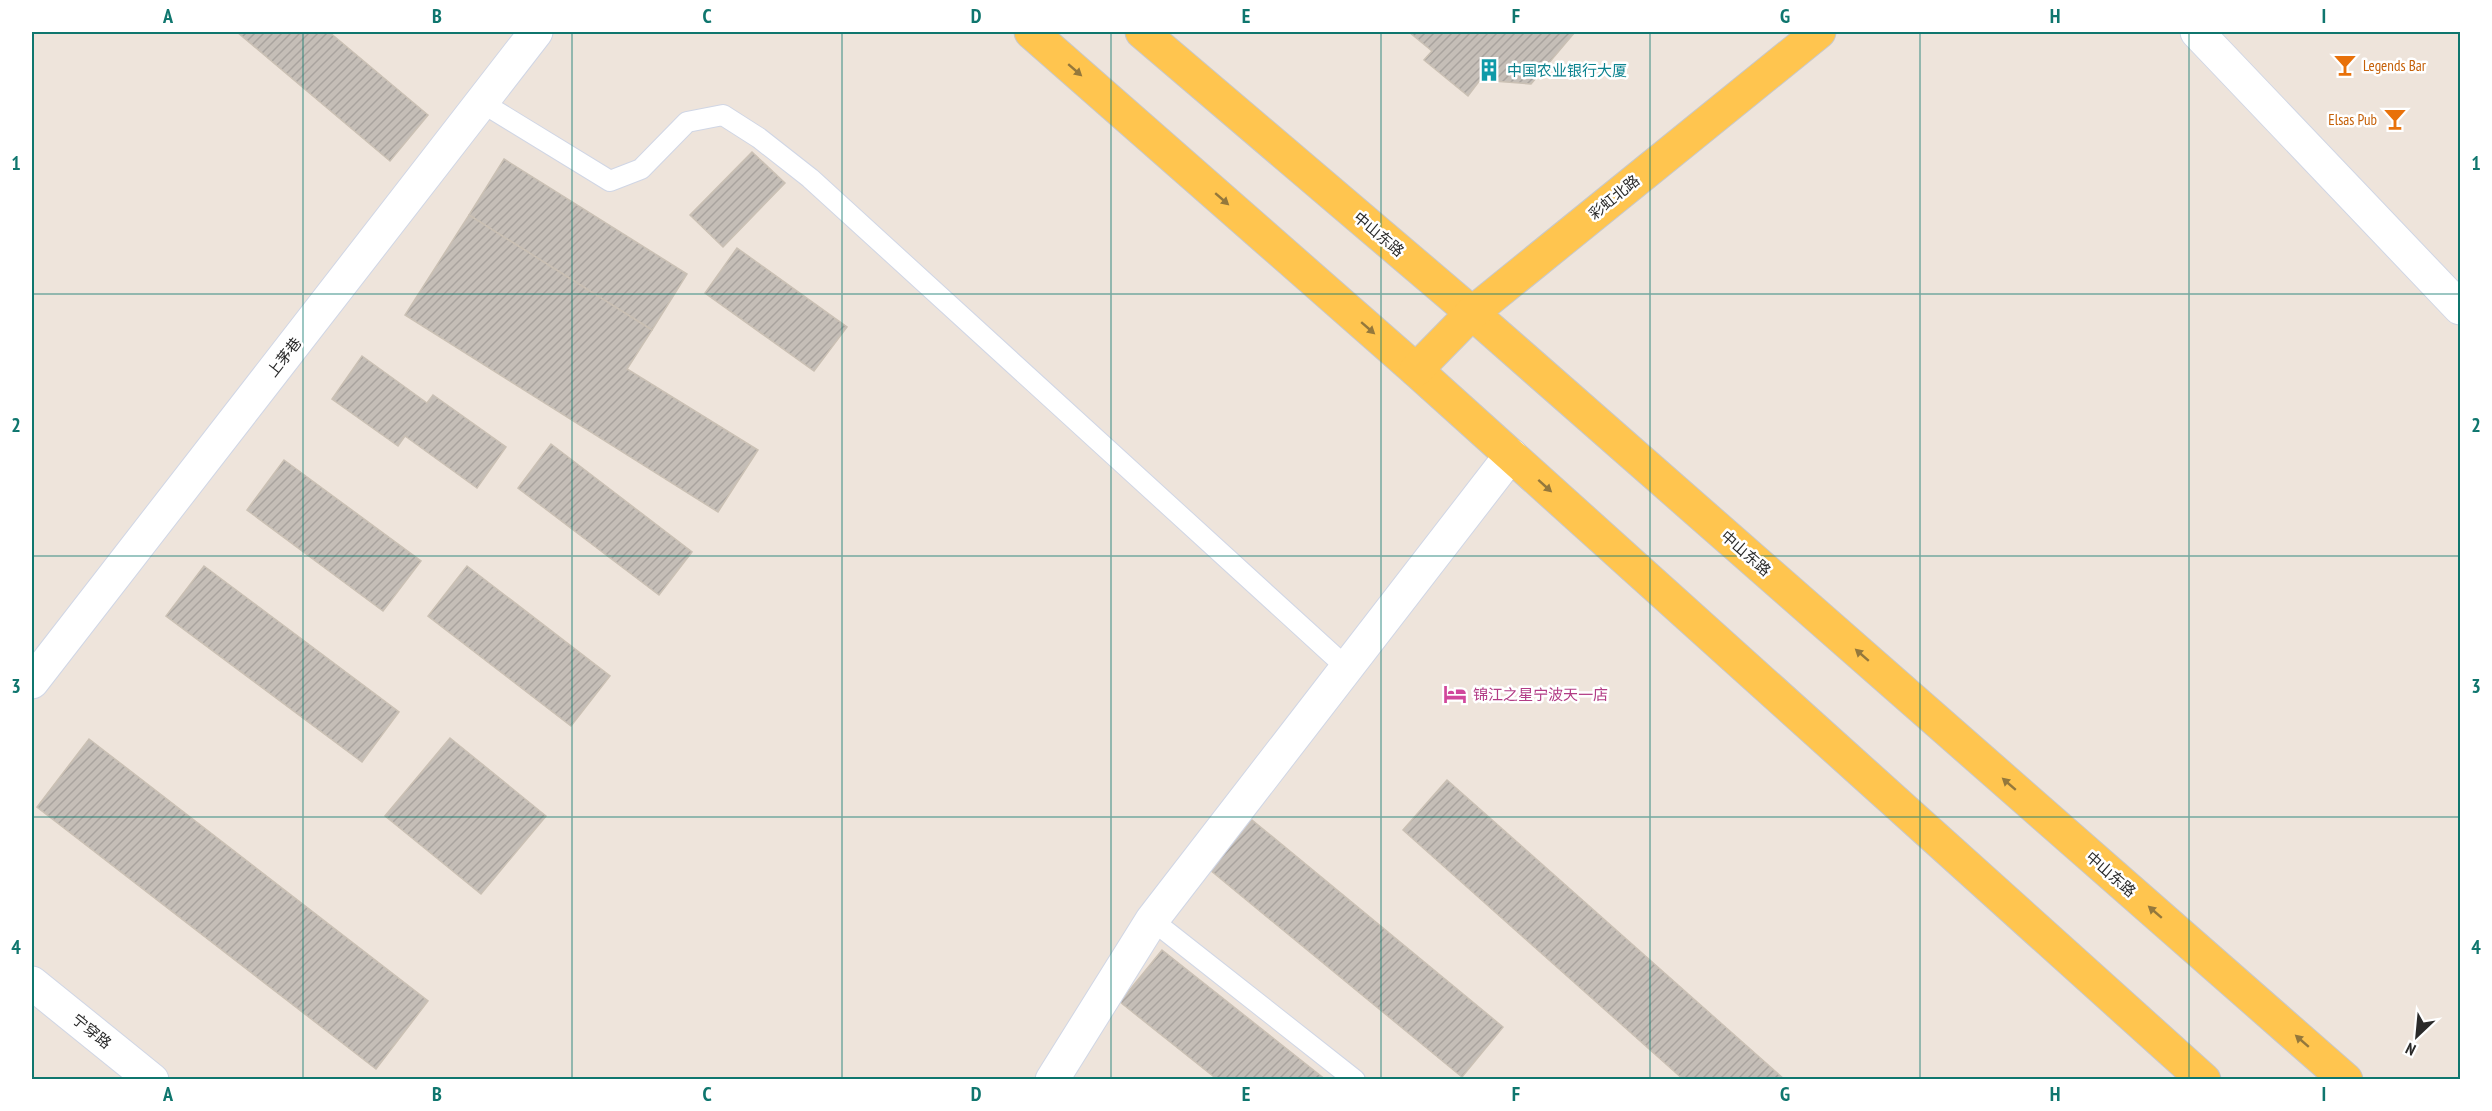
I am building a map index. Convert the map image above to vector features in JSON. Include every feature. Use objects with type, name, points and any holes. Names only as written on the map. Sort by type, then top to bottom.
[{"type":"main road","points":[[1031,32],[1416,370],[2204,1080]]},
{"type":"main road","name":"中山东路","points":[[1142,32],[1472,313],[2346,1080]]},
{"type":"main road","name":"彩虹北路","points":[[1416,370],[1472,313],[1819,32]]},
{"type":"street","name":"上茅巷","points":[[32,682],[536,32]]},
{"type":"street","points":[[2178,32],[2224,63]]},
{"type":"street","points":[[2197,32],[2224,63],[2460,308]]},
{"type":"street","points":[[1052,1080],[1152,920],[1511,455]]},
{"type":"street","name":"宁穿路","points":[[32,983],[152,1080]]},
{"type":"lane","points":[[481,102],[610,181],[641,169],[687,122],[723,115],[759,138],[810,178],[1346,667]]},
{"type":"lane","points":[[1152,920],[1355,1080]]},
{"type":"building","points":[[237,32],[329,32],[428,115],[390,161]]},
{"type":"building","name":"中国农业银行大厦","points":[[1409,32],[1575,32],[1531,84],[1480,80],[1468,96],[1424,60],[1432,51]]},
{"type":"building","points":[[752,152],[785,183],[723,247],[690,215]]},
{"type":"building","points":[[504,159],[687,274],[652,330],[469,215]]},
{"type":"building","points":[[469,215],[652,330],[627,369],[758,450],[718,512],[405,315]]},
{"type":"building","points":[[737,248],[847,327],[814,371],[705,293]]},
{"type":"building","points":[[362,356],[427,403],[433,395],[506,447],[477,488],[405,436],[398,446],[332,399]]},
{"type":"building","points":[[551,444],[692,552],[659,595],[518,488]]},
{"type":"building","points":[[284,460],[421,561],[383,611],[247,510]]},
{"type":"building","points":[[204,566],[399,712],[362,762],[166,616]]},
{"type":"building","points":[[467,566],[610,676],[571,726],[428,616]]},
{"type":"building","points":[[450,738],[546,816],[481,894],[385,816]]},
{"type":"building","points":[[89,739],[428,1001],[376,1069],[37,807]]},
{"type":"building","points":[[1447,780],[1785,1080],[1684,1080],[1403,830]]},
{"type":"building","points":[[1252,820],[1503,1027],[1462,1077],[1210,870]]},
{"type":"building","points":[[1162,950],[1326,1080],[1218,1080],[1120,1002]]},
{"type":"place","name":"Legends Bar","points":[[2345,65]]},
{"type":"place","name":"中国农业银行大厦","points":[[1489,70]]},
{"type":"place","name":"Elsas Pub","points":[[2395,119]]},
{"type":"place","name":"锦江之星宁波天一店","points":[[1455,694]]}]
